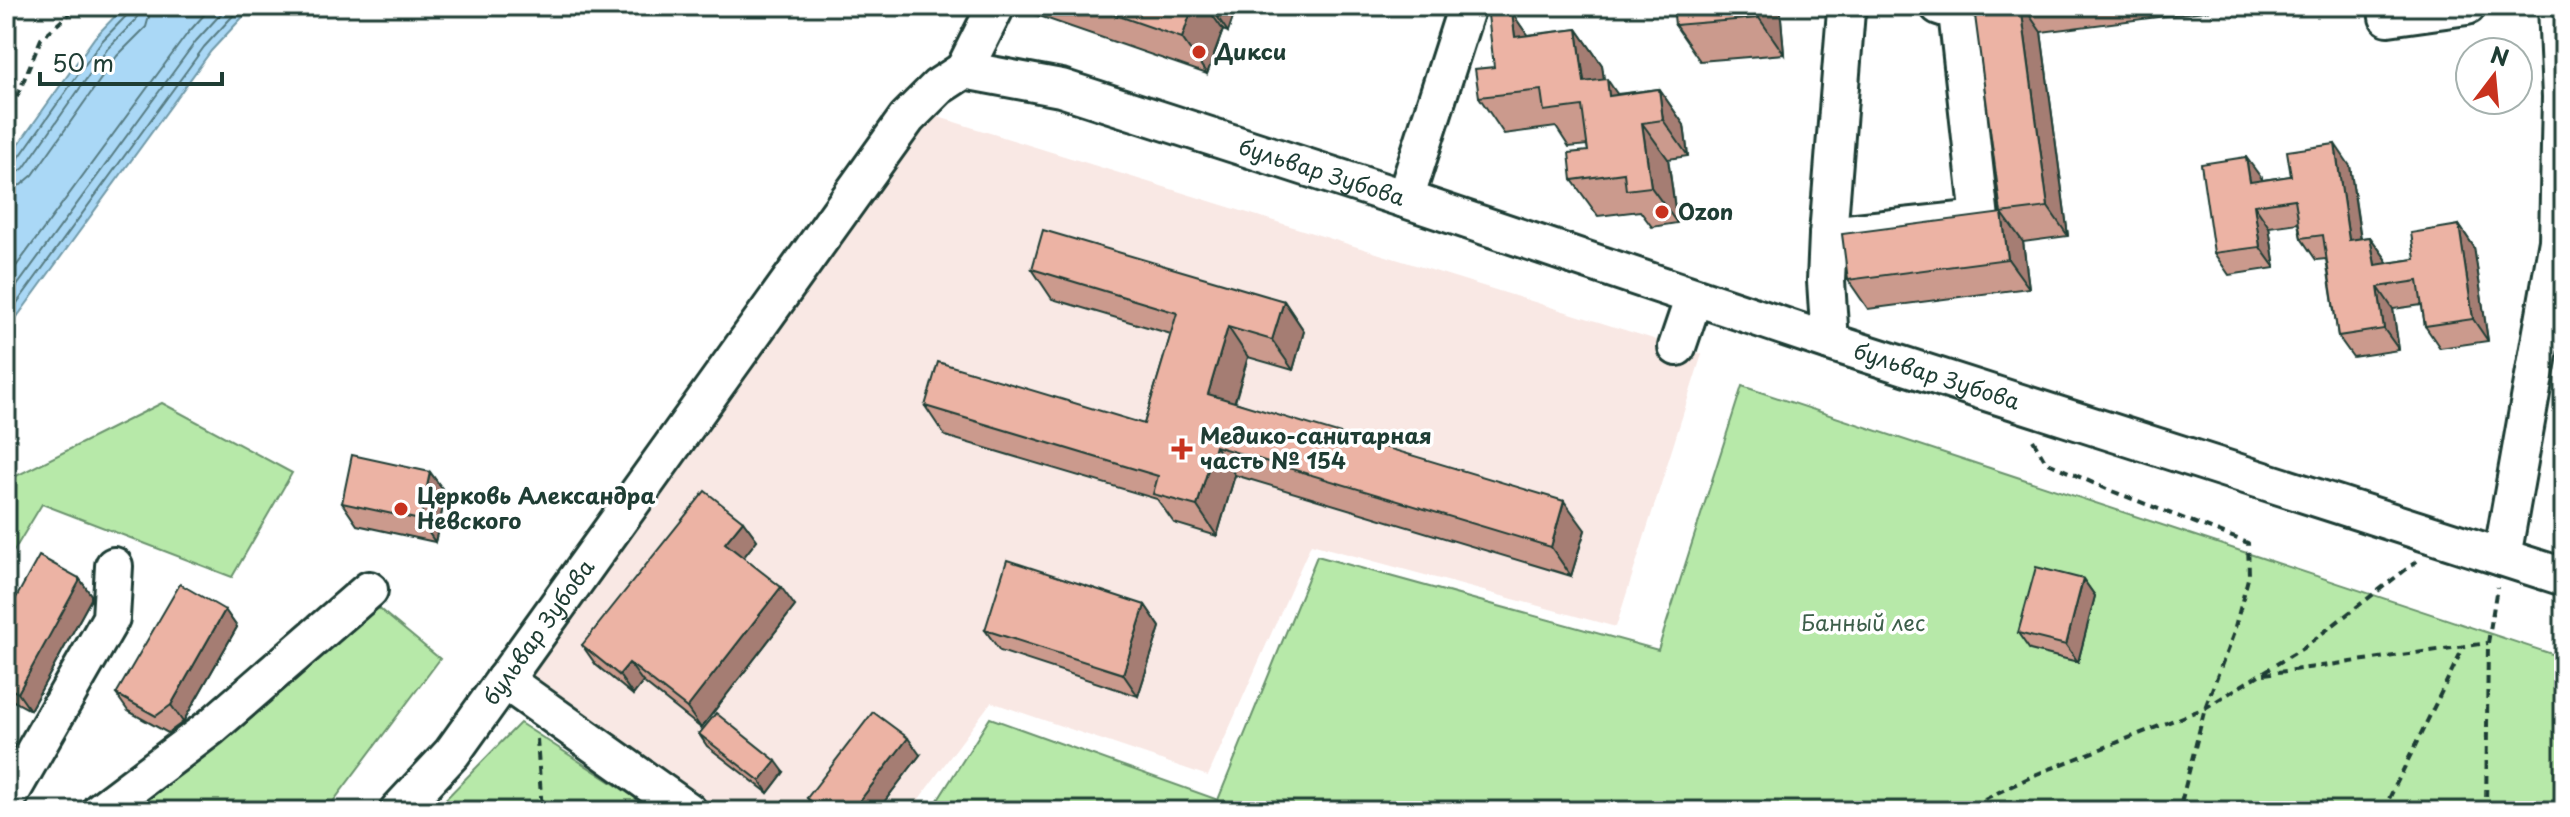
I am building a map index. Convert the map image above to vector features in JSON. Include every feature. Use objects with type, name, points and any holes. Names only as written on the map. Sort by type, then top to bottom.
[{"type":"street","points":[[964,70],[996,6]]},
{"type":"street","points":[[1405,199],[1467,6]]},
{"type":"street","points":[[2387,6],[2388,17],[2467,6]]},
{"type":"street","points":[[2502,557],[2558,241],[2561,97],[2557,6]]},
{"type":"street","points":[[1830,342],[1826,281],[1828,235],[1845,8]]},
{"type":"street","points":[[1828,235],[1980,219],[1952,8]]},
{"type":"street","name":"бульвар Зубова","points":[[398,811],[452,753],[907,118],[938,87],[964,70],[1061,88],[1405,199],[1830,342],[2564,577]]},
{"type":"street","points":[[1677,347],[1694,297]]},
{"type":"street","points":[[6,801],[111,618],[114,566]]},
{"type":"street","points":[[100,811],[211,727],[369,590]]},
{"type":"street","points":[[504,680],[688,811]]},
{"type":"path","points":[[6,123],[41,39],[78,6]]},
{"type":"path","points":[[2032,437],[2046,462],[2109,490],[2248,543],[2249,575],[2233,635],[2205,708],[2179,811]]},
{"type":"path","points":[[1959,811],[2037,774],[2205,708],[2303,648],[2444,539]]},
{"type":"path","points":[[2486,811],[2488,643],[2502,557]]},
{"type":"path","points":[[2259,675],[2488,643]]},
{"type":"path","points":[[2383,811],[2464,646]]},
{"type":"path","points":[[533,701],[542,811]]},
{"type":"shaded area","name":"Медико-санитарная часть № 154","points":[[932,115],[1702,354],[1616,627],[1311,544],[1208,776],[991,702],[910,811],[721,811],[530,673]]},
{"type":"green space","name":"Банный лес","points":[[1742,386],[2564,658],[2564,811],[931,811],[990,718],[1218,800],[1317,556],[1658,650]]},
{"type":"green space","points":[[162,403],[292,473],[232,577],[42,504],[6,564],[6,481]]},
{"type":"green space","points":[[376,606],[440,659],[326,811],[122,811]]},
{"type":"green space","points":[[520,723],[656,811],[434,811]]},
{"type":"water","points":[[125,6],[253,6],[211,51],[6,332],[6,162],[95,37]]},
{"type":"building","points":[[1090,6],[1193,6],[1182,38]]},
{"type":"building","points":[[1673,6],[1758,6],[1759,18],[1675,25]]},
{"type":"building","points":[[2021,6],[2048,207],[2001,213],[1974,8]]},
{"type":"building","points":[[1512,13],[1515,37],[1577,29],[1584,82],[1607,79],[1609,96],[1659,89],[1663,120],[1642,123],[1651,187],[1626,190],[1624,173],[1572,180],[1569,153],[1588,151],[1582,106],[1544,111],[1541,90],[1479,97],[1475,69],[1494,67],[1488,15]]},
{"type":"building","points":[[2335,144],[2349,240],[2370,237],[2375,265],[2415,259],[2411,233],[2459,225],[2473,319],[2425,326],[2418,281],[2378,287],[2384,329],[2338,336],[2323,235],[2301,238],[2295,199],[2254,205],[2260,247],[2214,253],[2201,164],[2246,157],[2250,182],[2291,176],[2287,151]]},
{"type":"building","points":[[2002,213],[2008,259],[1848,280],[1842,234]]},
{"type":"building","points":[[1043,230],[1284,301],[1272,340],[1228,327],[1208,394],[1564,501],[1551,547],[1215,446],[1197,506],[1153,494],[1158,476],[925,406],[938,362],[1144,424],[1177,313],[1032,269]]},
{"type":"building","points":[[352,455],[430,472],[420,520],[342,503]]},
{"type":"building","points":[[705,491],[743,521],[725,543],[781,587],[687,708],[629,663],[619,675],[582,645]]},
{"type":"building","points":[[39,556],[79,578],[79,582],[18,693],[6,686],[6,616]]},
{"type":"building","points":[[1007,560],[1145,605],[1123,674],[985,630]]},
{"type":"building","points":[[2036,567],[2083,579],[2066,645],[2018,633]]},
{"type":"building","points":[[180,584],[225,610],[171,705],[156,716],[116,694]]},
{"type":"building","points":[[873,712],[908,738],[852,811],[824,811],[807,798]]},
{"type":"building","points":[[716,713],[776,761],[760,781],[699,734]]},
{"type":"place","name":"Дикси","points":[[1199,52]]},
{"type":"place","name":"Ozon","points":[[1662,212]]},
{"type":"place","name":"Медико-санитарная часть № 154","points":[[1182,449]]},
{"type":"place","name":"Церковь Александра Невского","points":[[401,509]]}]
